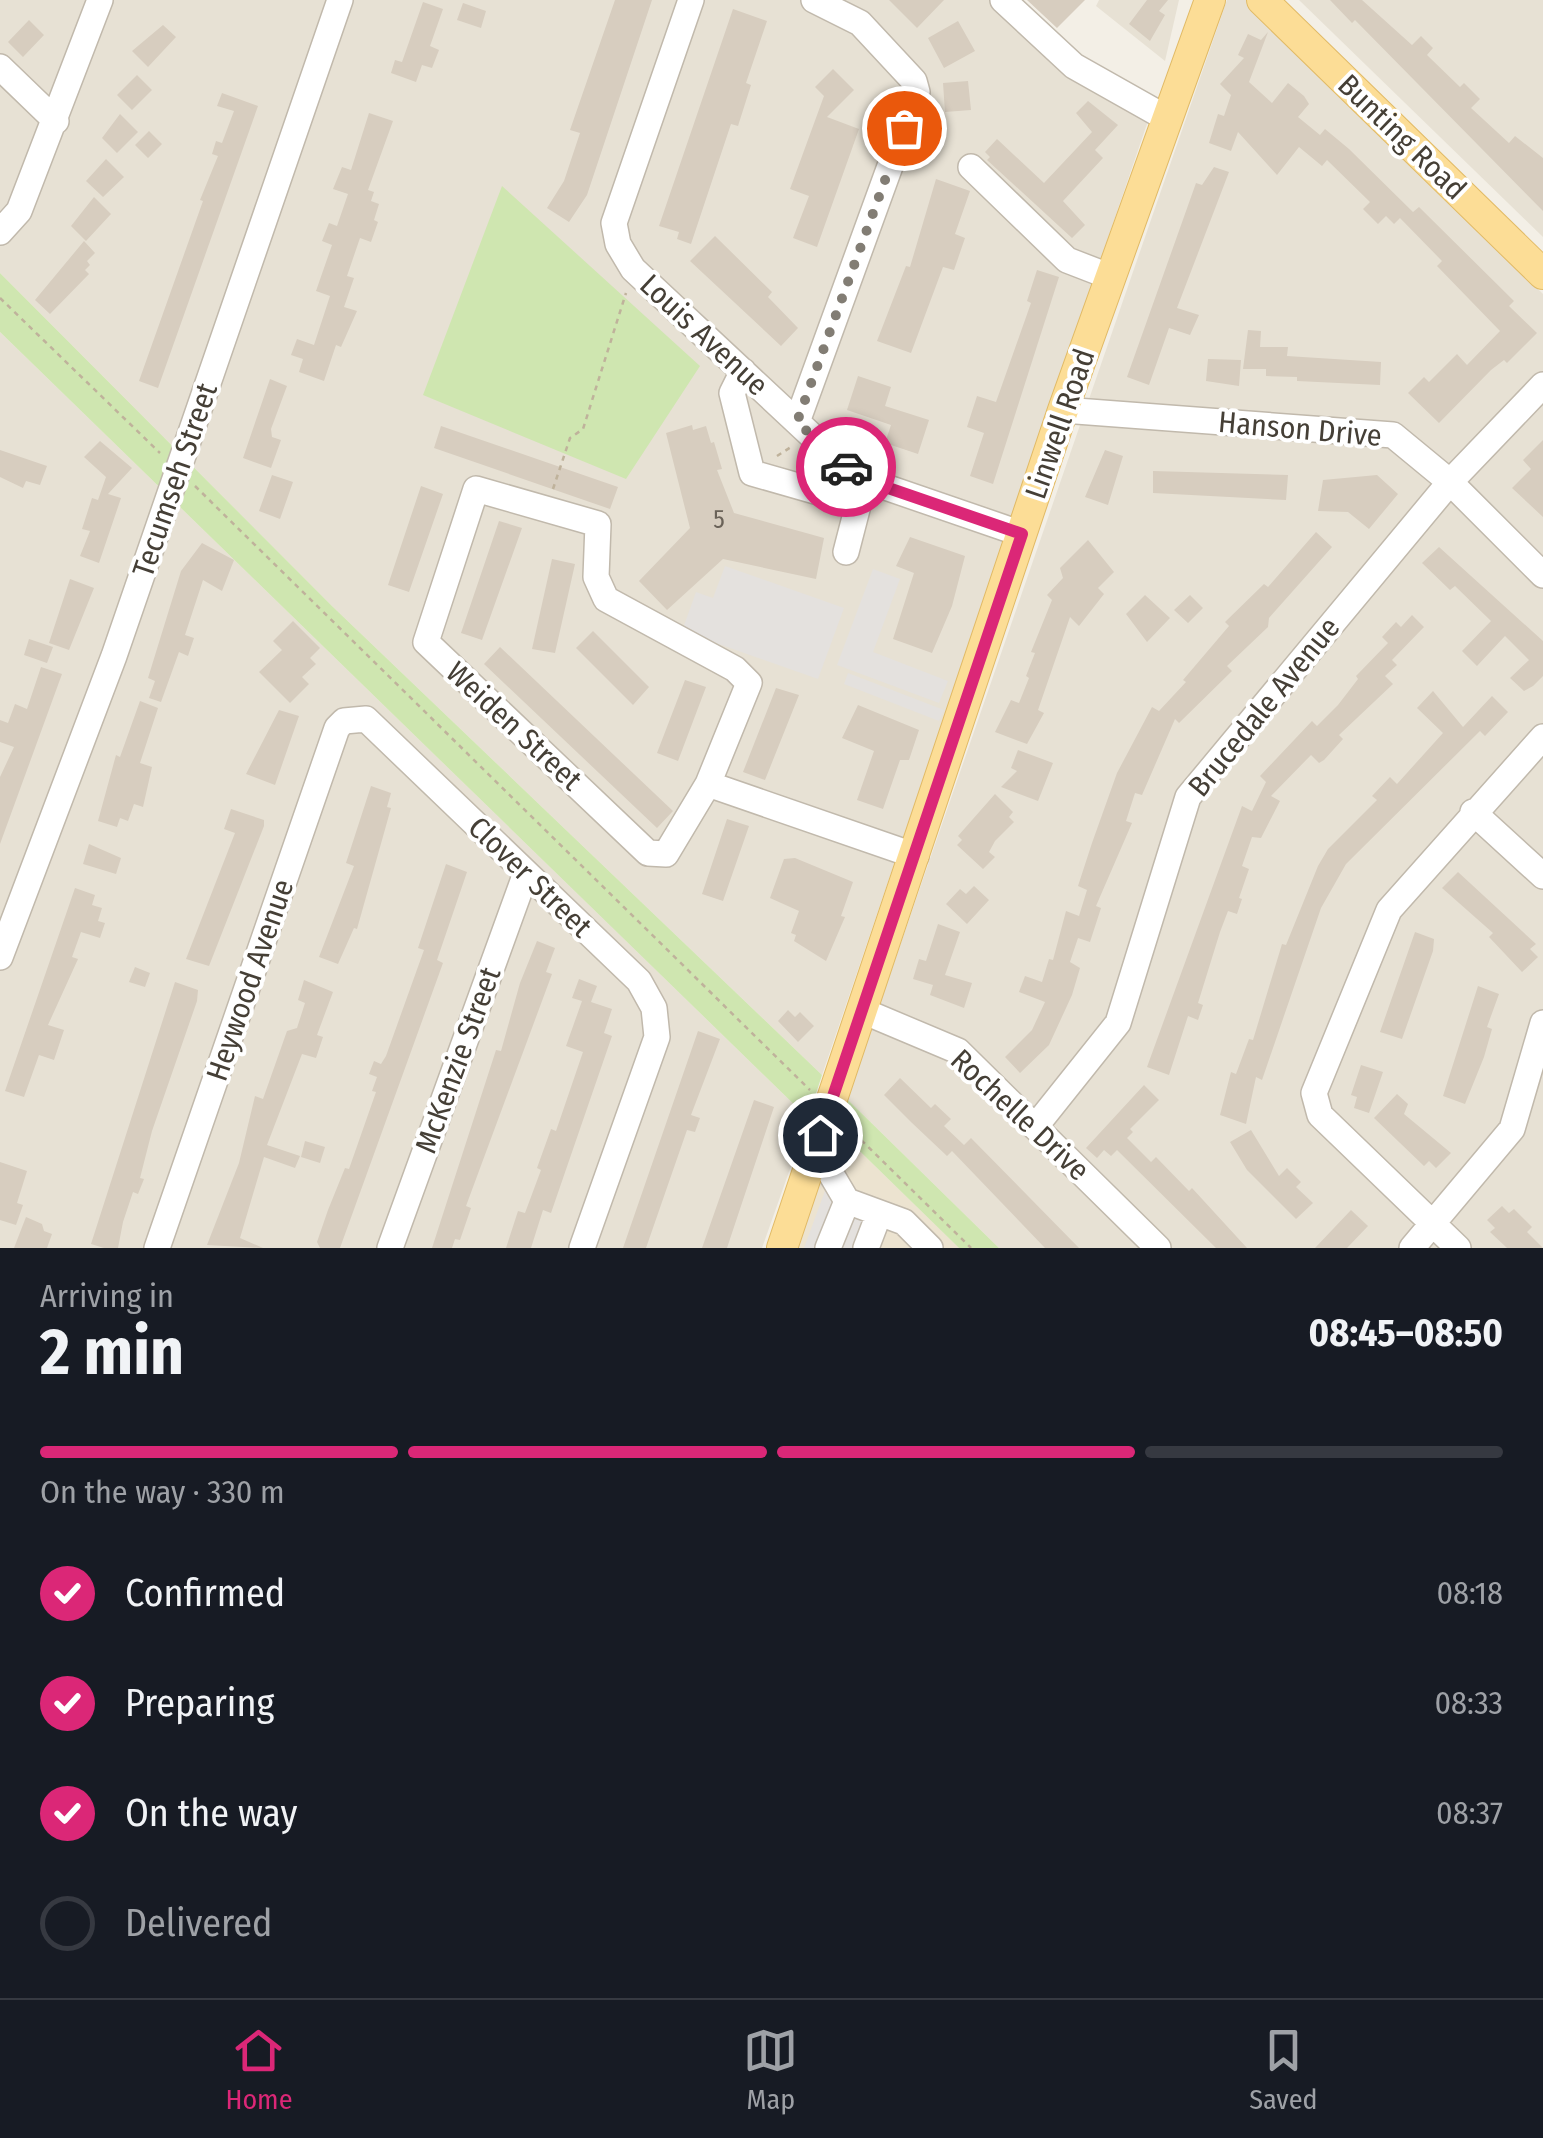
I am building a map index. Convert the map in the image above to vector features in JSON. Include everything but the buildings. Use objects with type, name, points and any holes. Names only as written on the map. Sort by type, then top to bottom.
[{"type":"main road","name":"Linwell Road","points":[[782,1248],[1063,410],[1210,0]]},
{"type":"main road","name":"Bunting Road","points":[[1262,0],[1543,273]]},
{"type":"street","points":[[0,232],[19,210],[100,0]]},
{"type":"street","name":"Tecumseh Street","points":[[0,957],[114,656],[340,0]]},
{"type":"street","name":"Louis Avenue","points":[[692,0],[614,222],[618,244],[634,268],[797,422],[861,492],[1022,534]]},
{"type":"street","points":[[797,422],[917,92],[914,81],[860,23],[814,0]]},
{"type":"street","points":[[1003,0],[1074,66],[1168,119]]},
{"type":"street","points":[[0,68],[56,121]]},
{"type":"street","points":[[971,168],[1068,260],[1111,277]]},
{"type":"street","points":[[744,371],[732,393],[752,474],[861,492],[846,552]]},
{"type":"street","name":"Brucedale Avenue","points":[[1035,1127],[1118,1023],[1188,797],[1450,482],[1543,385]]},
{"type":"street","name":"Hanson Drive","points":[[1063,410],[1393,435],[1450,482],[1543,574]]},
{"type":"street","name":"Weiden Street","points":[[476,489],[598,524],[596,578],[606,599],[736,668],[749,683],[708,784],[666,854],[648,853],[426,642],[476,489]]},
{"type":"street","name":"Clover Street","points":[[352,720],[366,718],[639,981],[654,1008],[657,1037],[582,1248]]},
{"type":"street","name":"Heywood Avenue","points":[[157,1248],[337,728],[352,720]]},
{"type":"street","points":[[1458,1248],[1320,1115],[1314,1093],[1388,910],[1543,737]]},
{"type":"street","points":[[708,784],[916,856]]},
{"type":"street","points":[[1473,812],[1543,876]]},
{"type":"street","name":"McKenzie Street","points":[[390,1248],[526,873]]},
{"type":"street","name":"Rochelle Drive","points":[[862,1011],[958,1050],[1158,1248]]},
{"type":"street","points":[[1412,1248],[1512,1129],[1543,1023]]},
{"type":"street","points":[[812,1160],[827,1166],[846,1202],[904,1222],[930,1248]]},
{"type":"street","points":[[828,1248],[846,1202]]},
{"type":"street","points":[[866,1248],[879,1214]]},
{"type":"path","points":[[547,509],[570,438],[584,429],[634,268]]},
{"type":"path","points":[[0,298],[167,460]]},
{"type":"path","points":[[190,481],[818,1098]]},
{"type":"path","points":[[842,1122],[971,1248]]},
{"type":"shaded area","points":[[0,0],[989,0],[1099,96],[1148,121],[822,1075],[332,606],[0,273]]},
{"type":"shaded area","points":[[1099,0],[1179,0],[1165,61],[1096,6]]},
{"type":"shaded area","points":[[1227,0],[1246,0],[1543,294],[1543,1248],[999,1248],[847,1099]]},
{"type":"shaded area","points":[[1299,0],[1543,0],[1543,237]]},
{"type":"shaded area","points":[[0,332],[808,1118],[762,1248],[0,1248]]},
{"type":"shaded area","points":[[725,566],[844,608],[818,679],[682,631],[696,592],[713,598]]},
{"type":"shaded area","points":[[873,569],[900,579],[873,652],[948,681],[939,703],[837,665]]},
{"type":"shaded area","points":[[848,673],[944,710],[939,721],[844,684]]},
{"type":"shaded area","points":[[834,1126],[959,1248],[795,1248]]},
{"type":"shaded area","points":[[826,1188],[867,1209],[852,1248],[804,1248]]},
{"type":"green space","points":[[502,186],[700,366],[626,479],[423,395]]},
{"type":"green space","points":[[0,273],[332,606],[822,1075],[808,1118],[0,332]]},
{"type":"green space","points":[[847,1099],[999,1248],[959,1248],[834,1126]]},
{"type":"way so far","points":[[846,467],[797,422],[904,128]]},
{"type":"route","points":[[820,1135],[1022,534],[865,480],[846,467]]}]
